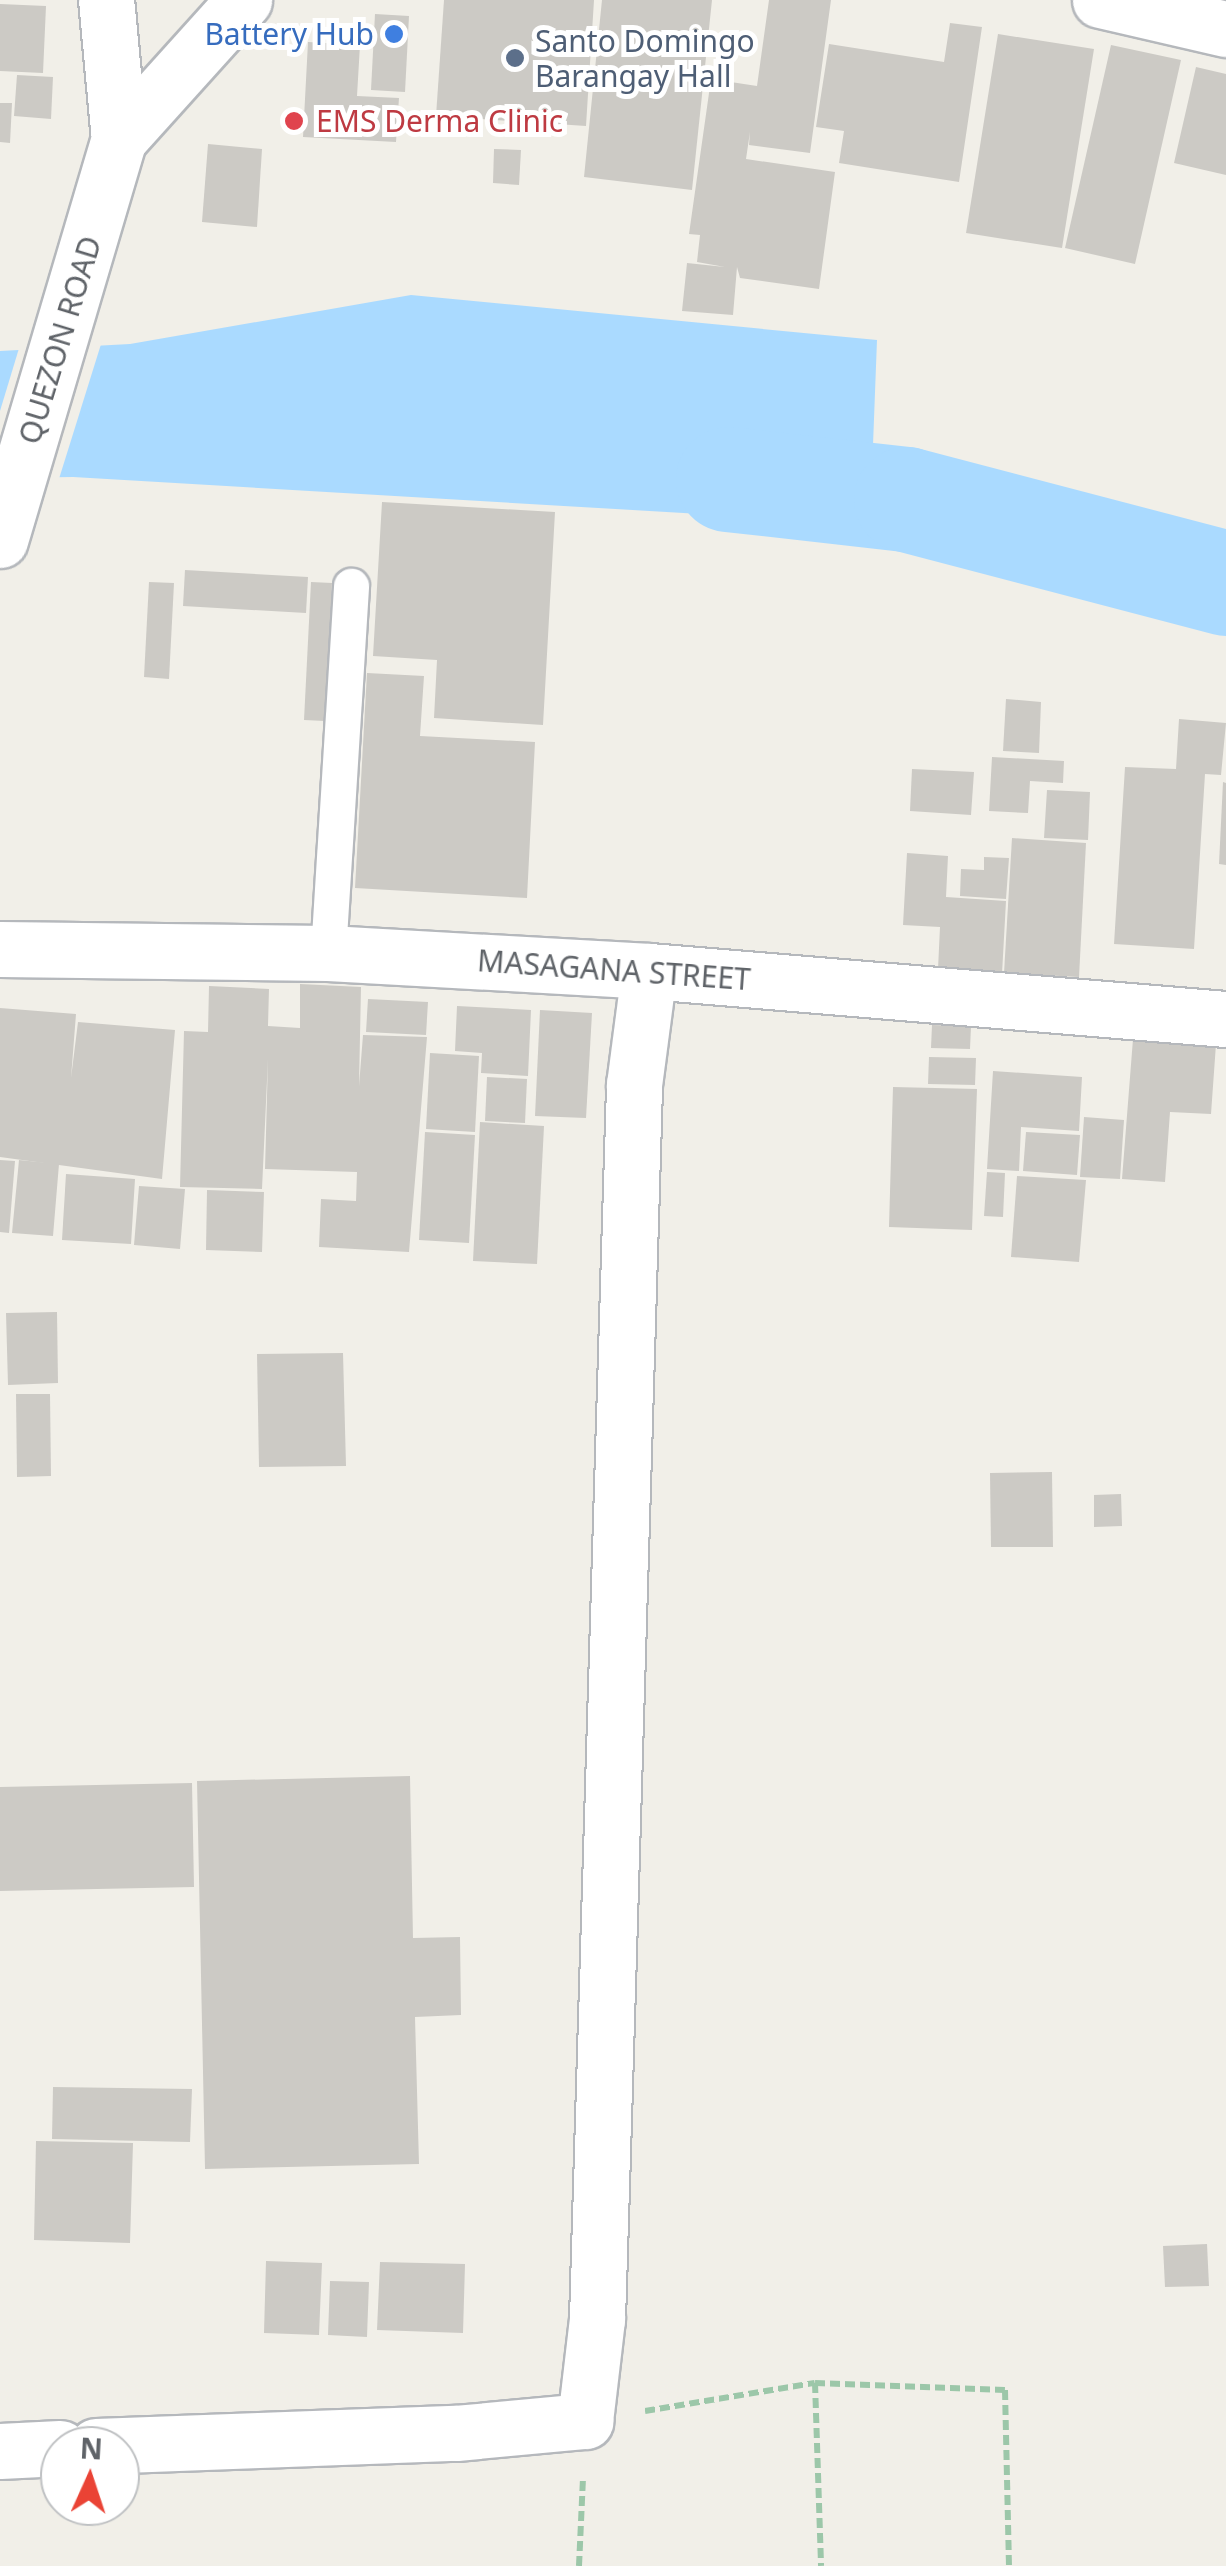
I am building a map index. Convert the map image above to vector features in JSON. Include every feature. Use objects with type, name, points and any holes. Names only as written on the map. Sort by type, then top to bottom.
[{"type":"street","name":"QUEZON ROAD","points":[[0,540],[119,139],[106,0]]},
{"type":"street","name":"QUEZON ROAD","points":[[119,139],[244,0]]},
{"type":"street","points":[[1100,0],[1226,29]]},
{"type":"street","name":"MASAGANA STREET","points":[[0,949],[328,953],[649,971],[1226,1019]]},
{"type":"street","points":[[140,2444],[456,2433],[585,2421],[597,2319],[634,1085],[649,971]]},
{"type":"street","points":[[0,2451],[40,2449]]},
{"type":"lane","points":[[328,953],[351,586]]},
{"type":"path","points":[[815,2383],[821,2566]]},
{"type":"path","points":[[579,2566],[585,2421],[815,2383],[1005,2390],[1008,2566]]},
{"type":"water","points":[[411,295],[877,340],[870,524],[73,477],[0,478],[0,351],[130,344]]},
{"type":"pier","points":[[102,341],[58,482],[0,483],[0,411],[20,345]]},
{"type":"building","name":"Santo Domingo Barangay Hall","points":[[444,0],[594,0],[586,126],[436,116]]},
{"type":"building","points":[[602,0],[712,0],[692,190],[584,177]]},
{"type":"building","points":[[769,0],[831,0],[810,153],[749,145],[750,132],[746,159],[835,172],[819,289],[740,278],[737,267],[733,315],[682,311],[687,263],[725,267],[697,262],[700,235],[689,234],[711,79],[757,86]]},
{"type":"building","points":[[0,4],[46,6],[43,73],[0,71]]},
{"type":"building","points":[[375,14],[409,16],[405,92],[371,90]]},
{"type":"building","points":[[950,23],[982,27],[959,182],[839,163],[844,131],[816,127],[829,44],[944,62]]},
{"type":"building","points":[[998,34],[1094,49],[1062,248],[966,233]]},
{"type":"building","points":[[308,42],[360,45],[357,96],[399,98],[396,142],[303,137]]},
{"type":"building","points":[[1111,45],[1181,60],[1135,264],[1065,248]]},
{"type":"building","points":[[1196,67],[1226,74],[1226,175],[1174,163]]},
{"type":"building","points":[[17,75],[53,77],[51,119],[14,116]]},
{"type":"building","points":[[0,103],[12,103],[10,143],[0,142]]},
{"type":"building","points":[[208,144],[262,149],[257,227],[202,222]]},
{"type":"building","points":[[494,149],[521,150],[519,185],[493,183]]},
{"type":"building","points":[[382,502],[555,512],[543,725],[434,718],[437,660],[373,656]]},
{"type":"building","points":[[185,570],[308,577],[306,613],[183,606]]},
{"type":"building","points":[[149,582],[174,583],[169,679],[144,677]]},
{"type":"building","points":[[311,582],[332,583],[325,721],[304,720]]},
{"type":"building","points":[[367,673],[424,676],[420,736],[535,742],[527,898],[355,888]]},
{"type":"building","points":[[1006,699],[1041,702],[1039,753],[1003,751]]},
{"type":"building","points":[[1179,719],[1226,723],[1221,775],[1205,774],[1194,949],[1114,944],[1125,767],[1176,769]]},
{"type":"building","points":[[992,757],[1064,761],[1063,783],[1030,781],[1028,813],[989,811]]},
{"type":"building","points":[[912,769],[974,772],[971,815],[910,811]]},
{"type":"building","points":[[1223,782],[1226,783],[1226,865],[1219,864]]},
{"type":"building","points":[[1047,790],[1090,792],[1088,840],[1044,838]]},
{"type":"building","points":[[1012,838],[1086,843],[1079,977],[1004,973]]},
{"type":"building","points":[[907,853],[948,856],[946,897],[1006,901],[1002,974],[938,969],[940,927],[903,925]]},
{"type":"building","points":[[984,857],[1009,858],[1006,899],[960,896],[961,869],[984,870]]},
{"type":"building","points":[[300,984],[361,987],[359,1086],[363,1035],[427,1037],[409,1252],[319,1247],[321,1199],[356,1201],[357,1172],[265,1169],[268,1059],[262,1189],[180,1187],[184,1031],[208,1032],[209,986],[269,989],[268,1026],[300,1028]]},
{"type":"building","points":[[368,999],[428,1002],[426,1035],[366,1032]]},
{"type":"building","points":[[457,1006],[531,1010],[528,1076],[481,1073],[482,1053],[455,1051]]},
{"type":"building","points":[[0,1008],[76,1014],[71,1078],[78,1022],[175,1030],[162,1179],[0,1157]]},
{"type":"building","points":[[540,1010],[592,1013],[586,1118],[535,1116]]},
{"type":"building","points":[[932,1025],[971,1026],[970,1049],[931,1048]]},
{"type":"building","points":[[1133,1039],[1216,1044],[1211,1114],[1170,1112],[1165,1182],[1122,1179]]},
{"type":"building","points":[[430,1053],[479,1056],[475,1132],[426,1129]]},
{"type":"building","points":[[929,1057],[976,1058],[975,1085],[928,1084]]},
{"type":"building","points":[[993,1071],[1082,1077],[1079,1131],[1021,1127],[1019,1171],[987,1169]]},
{"type":"building","points":[[487,1077],[527,1079],[525,1123],[485,1121]]},
{"type":"building","points":[[893,1087],[977,1089],[972,1230],[889,1227]]},
{"type":"building","points":[[1084,1117],[1124,1120],[1120,1179],[1080,1177]]},
{"type":"building","points":[[480,1122],[544,1126],[537,1264],[473,1261]]},
{"type":"building","points":[[425,1132],[475,1135],[469,1243],[419,1240]]},
{"type":"building","points":[[1026,1132],[1080,1135],[1077,1175],[1023,1171]]},
{"type":"building","points":[[0,1160],[15,1161],[9,1233],[0,1232]]},
{"type":"building","points":[[19,1160],[59,1164],[53,1236],[12,1233]]},
{"type":"building","points":[[987,1172],[1005,1173],[1003,1217],[984,1216]]},
{"type":"building","points":[[66,1174],[135,1179],[131,1244],[62,1240]]},
{"type":"building","points":[[1017,1176],[1086,1180],[1079,1262],[1011,1257]]},
{"type":"building","points":[[139,1186],[185,1189],[180,1249],[134,1245]]},
{"type":"building","points":[[207,1190],[264,1192],[262,1252],[206,1250]]},
{"type":"building","points":[[57,1312],[58,1383],[8,1385],[6,1313]]},
{"type":"building","points":[[343,1353],[346,1466],[259,1467],[257,1354]]},
{"type":"building","points":[[16,1394],[50,1394],[51,1476],[17,1477]]},
{"type":"building","points":[[1052,1472],[1053,1547],[991,1547],[990,1473]]},
{"type":"building","points":[[1121,1494],[1122,1526],[1094,1527],[1094,1495]]},
{"type":"building","points":[[410,1776],[413,1938],[460,1937],[461,2015],[415,2017],[419,2164],[205,2169],[197,1781]]},
{"type":"building","points":[[192,1783],[194,1887],[0,1891],[0,1787]]},
{"type":"building","points":[[53,2087],[192,2089],[190,2142],[52,2139]]},
{"type":"building","points":[[36,2141],[133,2143],[130,2243],[34,2240]]},
{"type":"building","points":[[1207,2244],[1209,2286],[1165,2287],[1163,2246]]},
{"type":"building","points":[[266,2261],[322,2263],[319,2335],[264,2333]]},
{"type":"building","points":[[380,2262],[465,2264],[463,2333],[377,2330]]},
{"type":"building","points":[[330,2281],[369,2282],[367,2337],[328,2335]]},
{"type":"waterway","points":[[728,479],[906,499],[1226,583]]},
{"type":"place","name":"Battery Hub","points":[[394,34]]},
{"type":"place","name":"Santo Domingo Barangay Hall","points":[[515,58]]},
{"type":"place","name":"EMS Derma Clinic","points":[[294,121]]}]
